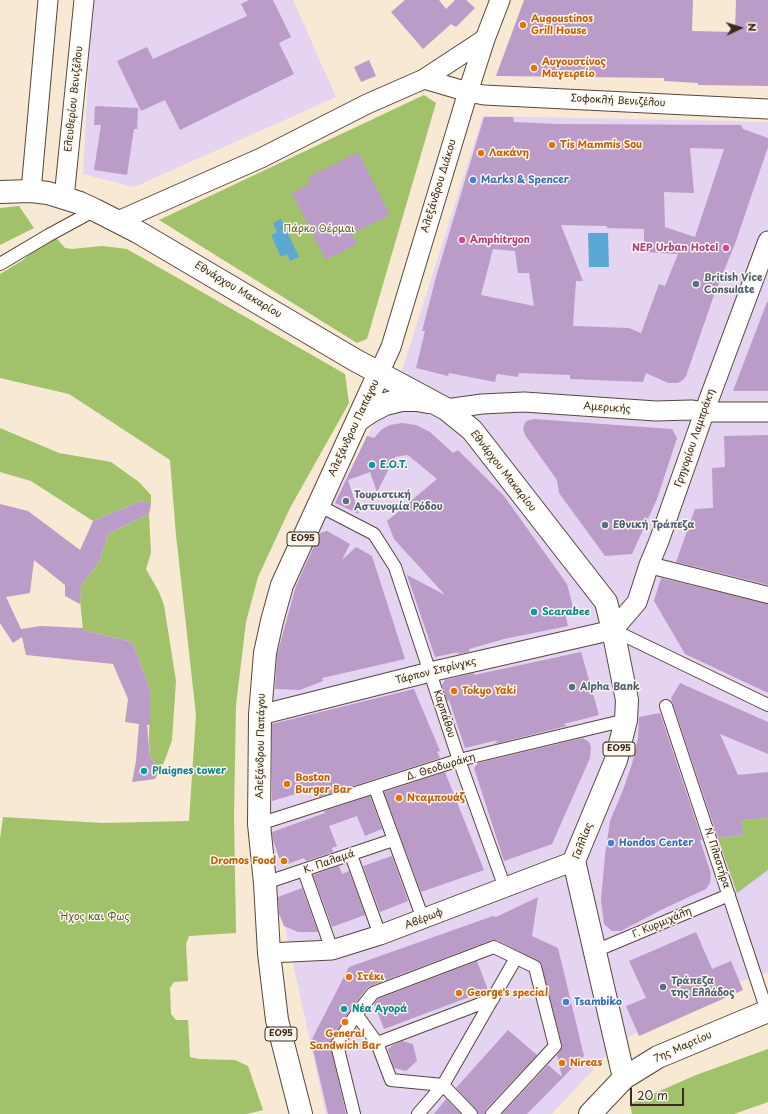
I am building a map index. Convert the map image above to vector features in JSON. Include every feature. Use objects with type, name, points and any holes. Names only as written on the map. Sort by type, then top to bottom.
[{"type":"main road","name":"ΕΟ95","points":[[0,192],[31,191],[48,193],[95,210]]},
{"type":"main road","name":"Εθνάρχου Μακαρίου","points":[[95,210],[138,232],[379,373],[440,406],[472,430],[606,602],[613,630]]},
{"type":"main road","name":"Αλεξάνδρου Παπάγου","points":[[301,1114],[277,1020],[269,953],[265,883],[259,824],[260,715],[265,653],[282,585],[379,373]]},
{"type":"main road","points":[[357,422],[370,412],[385,404],[417,400],[440,406]]},
{"type":"main road","name":"Γαλλίας","points":[[613,630],[627,700],[626,720],[616,760],[574,861],[624,1078]]},
{"type":"main road","name":"7ης Μαρτίου","points":[[590,1114],[624,1078],[658,1057],[768,1011]]},
{"type":"street","points":[[31,191],[48,0]]},
{"type":"street","name":"Ελευθερίου Βενιζέλου","points":[[64,198],[84,0]]},
{"type":"street","name":"Αλεξάνδρου Διάκου","points":[[379,373],[395,334],[497,1]]},
{"type":"street","points":[[118,221],[261,158],[372,102],[424,79],[485,39]]},
{"type":"street","name":"Σοφοκλή Βενιζέλου","points":[[424,79],[468,92],[484,95],[768,109]]},
{"type":"street","points":[[0,264],[95,210]]},
{"type":"street","name":"Γρηγορίου Λαμπράκη","points":[[613,630],[637,602],[649,565],[768,241]]},
{"type":"street","name":"Αμερικής","points":[[440,406],[524,402],[656,412],[691,410],[705,412],[768,412]]},
{"type":"street","name":"Καρπάθου","points":[[318,505],[374,534],[395,567],[459,760],[505,888]]},
{"type":"street","points":[[649,565],[768,595]]},
{"type":"street","points":[[613,630],[768,705]]},
{"type":"street","name":"Τάρπον Σπρίνγκς","points":[[260,715],[430,672],[613,630]]},
{"type":"street","name":"Ν. Πλαστήρα","points":[[666,706],[768,1011]]},
{"type":"street","name":"Δ. Θεοδωράκη","points":[[259,824],[459,760],[626,720]]},
{"type":"street","points":[[375,788],[423,919]]},
{"type":"street","name":"Κ. Παλαμά","points":[[265,883],[393,840]]},
{"type":"street","points":[[351,855],[380,935]]},
{"type":"street","name":"Αβέρωφ","points":[[269,953],[332,950],[380,935],[574,861]]},
{"type":"street","points":[[304,871],[332,950]]},
{"type":"street","name":"Γ. Κυρμιχάλη","points":[[595,952],[729,894]]},
{"type":"street","points":[[354,1114],[337,1045],[373,993],[494,947],[532,969],[551,1044],[485,1114]]},
{"type":"street","points":[[418,1114],[443,1086],[516,960]]},
{"type":"street","points":[[492,1114],[555,1046],[535,966],[516,960]]},
{"type":"street","points":[[377,1043],[494,999]]},
{"type":"street","points":[[357,1017],[377,1043],[391,1080],[443,1086],[471,1114]]},
{"type":"street","points":[[357,1017],[343,1048],[358,1114]]},
{"type":"shaded area","points":[[92,0],[293,0],[336,97],[134,187],[83,174]]},
{"type":"shaded area","points":[[483,116],[768,122],[768,972],[733,984],[619,1042],[552,1114],[326,1114],[273,872],[270,709],[275,657],[301,560],[401,374]]},
{"type":"green space","name":"Πάρκο Θέρμαι","points":[[424,95],[436,103],[367,339],[357,343],[159,220]]},
{"type":"green space","points":[[19,206],[34,228],[0,245],[0,208]]},
{"type":"green space","name":"Ήχος και Φως","points":[[53,234],[65,248],[72,249],[102,246],[127,249],[345,374],[349,403],[290,508],[258,577],[246,622],[236,705],[234,816],[236,933],[189,936],[186,944],[188,981],[174,982],[170,988],[171,1014],[176,1020],[188,1020],[190,1057],[199,1059],[235,1060],[248,1066],[263,1110],[247,1114],[0,1114],[0,839],[3,817],[102,823],[189,821],[196,715],[176,535],[170,460],[69,394],[0,378],[0,274],[23,260]]},
{"type":"green space","points":[[0,428],[59,453],[111,462],[139,482],[151,495],[151,504],[141,501],[93,521],[31,481],[0,472]]},
{"type":"green space","points":[[149,514],[151,553],[146,569],[159,592],[164,605],[176,681],[172,740],[165,760],[155,779],[155,763],[150,757],[149,741],[150,689],[132,642],[83,630],[80,600],[81,586],[99,562],[108,534]]},
{"type":"green space","points":[[768,818],[768,870],[737,893],[718,838],[743,835],[741,820]]},
{"type":"green space","points":[[768,1049],[768,1102],[734,1114],[632,1114],[630,1104],[696,1075]]},
{"type":"water","points":[[281,219],[299,257],[290,261],[287,254],[281,257],[271,235],[277,232],[273,223]]},
{"type":"water","points":[[588,233],[608,233],[609,267],[589,267]]},
{"type":"building","points":[[249,0],[273,0],[291,37],[279,43],[294,74],[180,130],[165,100],[141,111],[117,61],[147,47],[153,59],[247,16],[241,4]]},
{"type":"building","points":[[405,0],[439,0],[446,9],[455,0],[466,0],[475,8],[456,27],[451,24],[423,49],[391,12]]},
{"type":"building","points":[[524,0],[693,0],[692,31],[735,32],[736,0],[768,0],[768,86],[698,85],[698,83],[664,81],[664,78],[496,76]]},
{"type":"building","points":[[369,60],[376,76],[361,82],[354,67]]},
{"type":"building","points":[[95,106],[138,108],[137,129],[134,129],[127,175],[94,170],[101,125],[94,125]]},
{"type":"building","points":[[484,117],[513,117],[514,122],[556,124],[741,125],[743,129],[768,138],[768,147],[736,241],[713,298],[686,376],[678,383],[668,383],[646,373],[643,382],[570,379],[570,375],[519,373],[518,377],[497,374],[495,382],[449,373],[448,376],[416,368],[425,331],[422,331],[436,277]],"holes":[[[690,148],[724,149],[695,237],[665,227],[664,192],[694,193]],[[561,225],[607,226],[607,228],[644,229],[644,252],[678,254],[665,286],[659,284],[641,333],[629,328],[573,326],[576,281],[583,281]],[[493,249],[515,251],[518,273],[529,273],[534,306],[481,295]]]},
{"type":"building","points":[[358,152],[390,215],[352,234],[357,244],[326,260],[292,193],[310,184],[307,178]]},
{"type":"building","points":[[767,302],[768,391],[733,391]]},
{"type":"building","points":[[534,419],[672,429],[677,438],[657,499],[632,554],[605,556],[559,493],[557,480],[525,435],[523,428],[526,421]]},
{"type":"building","points":[[402,423],[416,425],[430,432],[453,453],[458,450],[504,496],[567,584],[574,611],[565,613],[568,626],[504,639],[469,649],[469,652],[457,654],[459,652],[435,657],[407,575],[445,595],[394,539],[387,521],[437,479],[408,455],[395,457],[377,492],[370,472],[348,480],[359,514],[335,503],[367,436],[374,438],[381,430],[390,425]]},
{"type":"building","points":[[768,435],[768,585],[676,562],[695,509],[713,508],[712,468],[725,467],[724,436]]},
{"type":"building","points":[[141,501],[151,504],[149,514],[108,534],[99,562],[81,586],[80,604],[65,596],[65,585],[34,560],[30,593],[6,597],[21,629],[41,626],[83,628],[83,630],[132,642],[150,689],[150,725],[147,725],[150,757],[155,763],[155,779],[132,782],[136,761],[139,724],[125,722],[128,699],[113,664],[26,655],[22,637],[13,643],[0,623],[0,504],[28,511],[80,550],[93,521]]},
{"type":"building","points":[[327,531],[350,544],[342,560],[356,547],[372,556],[405,659],[322,678],[323,681],[300,690],[275,689],[277,655],[296,586],[320,533]]},
{"type":"building","points":[[661,578],[768,604],[768,693],[685,654],[654,601]]},
{"type":"building","points":[[581,652],[599,715],[564,724],[567,726],[494,744],[498,740],[465,748],[449,700],[447,701],[442,685],[445,680]]},
{"type":"building","points":[[680,683],[768,722],[768,754],[720,734],[738,775],[768,772],[768,818],[741,820],[743,835],[718,838],[671,698]]},
{"type":"building","points":[[414,689],[440,751],[437,752],[440,758],[319,797],[316,788],[272,801],[272,724]]},
{"type":"building","points":[[660,713],[702,840],[700,840],[711,874],[710,883],[706,889],[621,931],[612,931],[604,924],[601,900],[610,821],[632,764],[638,738],[639,717]]},
{"type":"building","points":[[583,738],[589,742],[591,747],[590,758],[552,844],[504,861],[474,768],[478,763]]},
{"type":"building","points":[[445,772],[484,870],[421,892],[384,792]]},
{"type":"building","points":[[370,796],[382,829],[365,836],[357,816],[329,826],[337,846],[332,848],[333,852],[306,861],[304,858],[282,866],[273,840],[272,832],[325,813],[324,811]]},
{"type":"building","points":[[392,856],[408,901],[380,912],[363,866]]},
{"type":"building","points":[[339,866],[342,874],[349,871],[365,915],[332,927],[313,875]]},
{"type":"building","points":[[302,888],[318,932],[298,932],[284,926],[279,914],[278,897]]},
{"type":"building","name":"Νέα Αγορά","points":[[538,897],[532,936],[558,948],[584,1056],[527,1114],[502,1114],[548,1065],[562,1077],[557,1055],[562,1048],[562,1045],[541,963],[497,940],[492,940],[367,988],[349,1012],[330,1044],[346,1114],[328,1114],[311,1041],[349,967],[493,916],[496,917]]},
{"type":"building","points":[[696,932],[712,969],[731,961],[743,990],[639,1036],[626,1006],[646,998],[629,961]]},
{"type":"building","points":[[477,961],[488,990],[384,1029],[374,1003],[378,999]]},
{"type":"building","points":[[508,1030],[537,1055],[486,1109],[485,1114],[478,1114],[476,1109],[456,1088]]},
{"type":"building","points":[[402,1041],[413,1044],[417,1061],[406,1071],[394,1068],[388,1049]]},
{"type":"building","points":[[446,1099],[461,1114],[434,1114]]},
{"type":"place","name":"Augoustinos Grill House","points":[[523,25]]},
{"type":"place","name":"Αυγουστίνος Μαγειρείο","points":[[534,68]]},
{"type":"place","name":"Tis Mammis Sou","points":[[552,145]]},
{"type":"place","name":"Λακάνη","points":[[481,153]]},
{"type":"place","name":"Marks & Spencer","points":[[473,180]]},
{"type":"place","name":"Amphitryon","points":[[462,240]]},
{"type":"place","name":"NEP Urban Hotel","points":[[726,248]]},
{"type":"place","name":"British Vice Consulate","points":[[696,284]]},
{"type":"place","name":"Ε.Ο.Τ.","points":[[372,465]]},
{"type":"place","name":"Τουριστική Αστυνομία Ρόδου","points":[[346,501]]},
{"type":"place","name":"Εθνική Τράπεζα","points":[[605,525]]},
{"type":"place","name":"Scarabee","points":[[534,612]]},
{"type":"place","name":"Alpha Bank","points":[[572,687]]},
{"type":"place","name":"Tokyo Yaki","points":[[454,691]]},
{"type":"place","name":"Plaignes tower","points":[[144,771]]},
{"type":"place","name":"Boston Burger Bar","points":[[287,784]]},
{"type":"place","name":"Νταμπουάζ","points":[[399,798]]},
{"type":"place","name":"Hondos Center","points":[[611,843]]},
{"type":"place","name":"Dromos Food","points":[[284,861]]},
{"type":"place","name":"Στέκι","points":[[349,977]]},
{"type":"place","name":"Τράπεζα της Ελλάδος","points":[[663,987]]},
{"type":"place","name":"George's special","points":[[459,993]]},
{"type":"place","name":"Tsambiko","points":[[566,1002]]},
{"type":"place","name":"Νέα Αγορά","points":[[344,1009]]},
{"type":"place","name":"General Sandwich Bar","points":[[345,1022]]},
{"type":"place","name":"Nireas","points":[[562,1063]]}]
